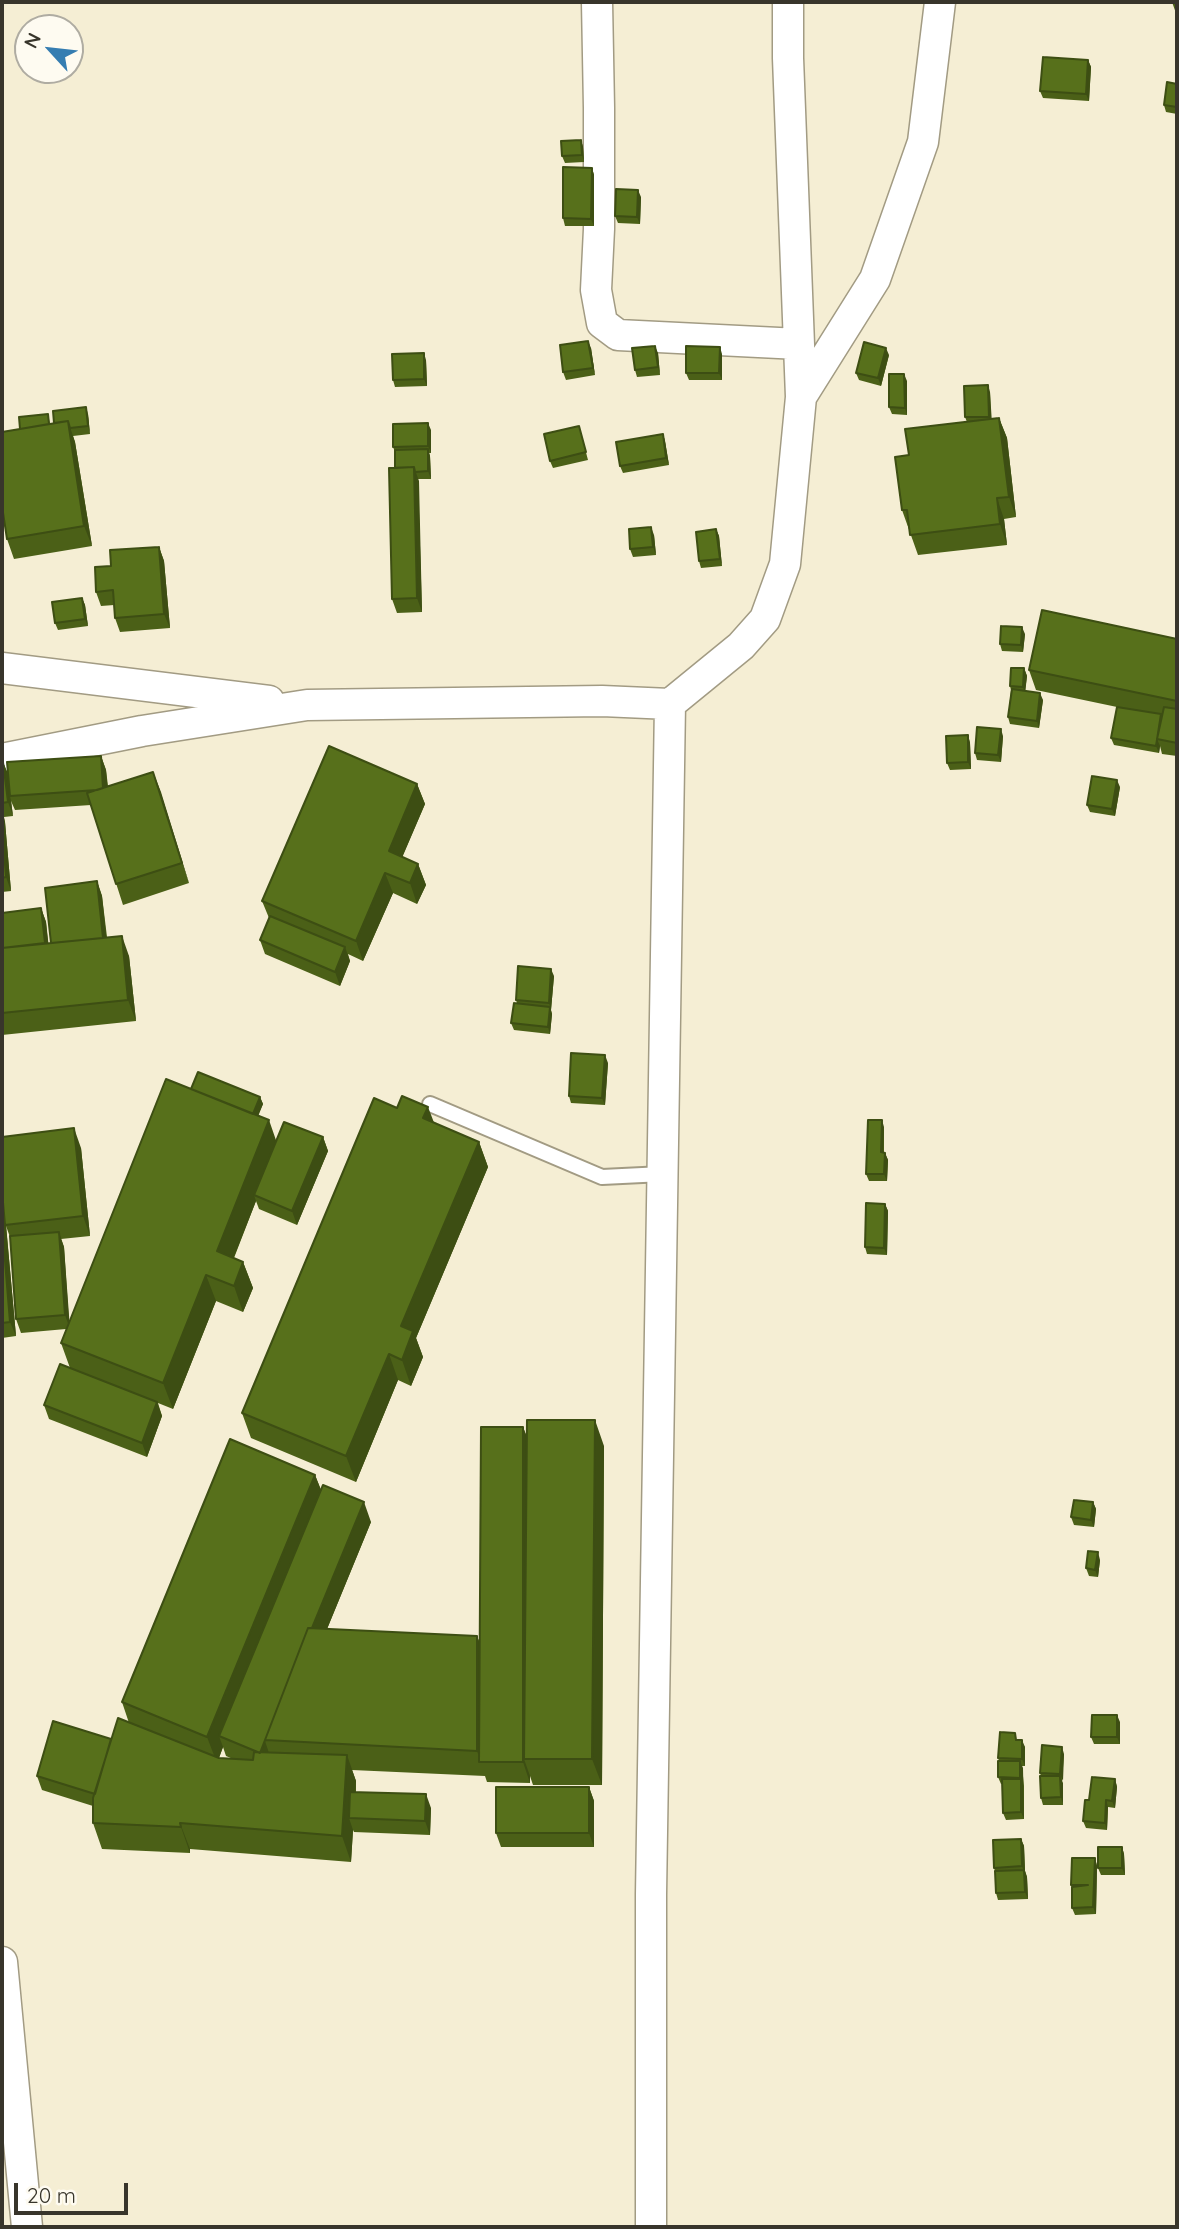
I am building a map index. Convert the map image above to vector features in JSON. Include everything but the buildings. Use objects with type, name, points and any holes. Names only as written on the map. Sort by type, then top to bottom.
[{"type":"street","points":[[597,2],[599,148],[596,290],[602,323],[618,335],[799,344]]},
{"type":"street","points":[[2,668],[307,705],[602,701],[670,704],[741,646],[765,619],[785,564],[801,397],[788,2]]},
{"type":"street","points":[[801,397],[875,279],[923,142],[940,2]]},
{"type":"street","points":[[651,2227],[652,1894],[670,704]]},
{"type":"street","points":[[2,759],[142,731],[307,705]]},
{"type":"street","points":[[2,1962],[27,2227]]},
{"type":"lane","points":[[430,1104],[602,1177],[663,1174]]}]
